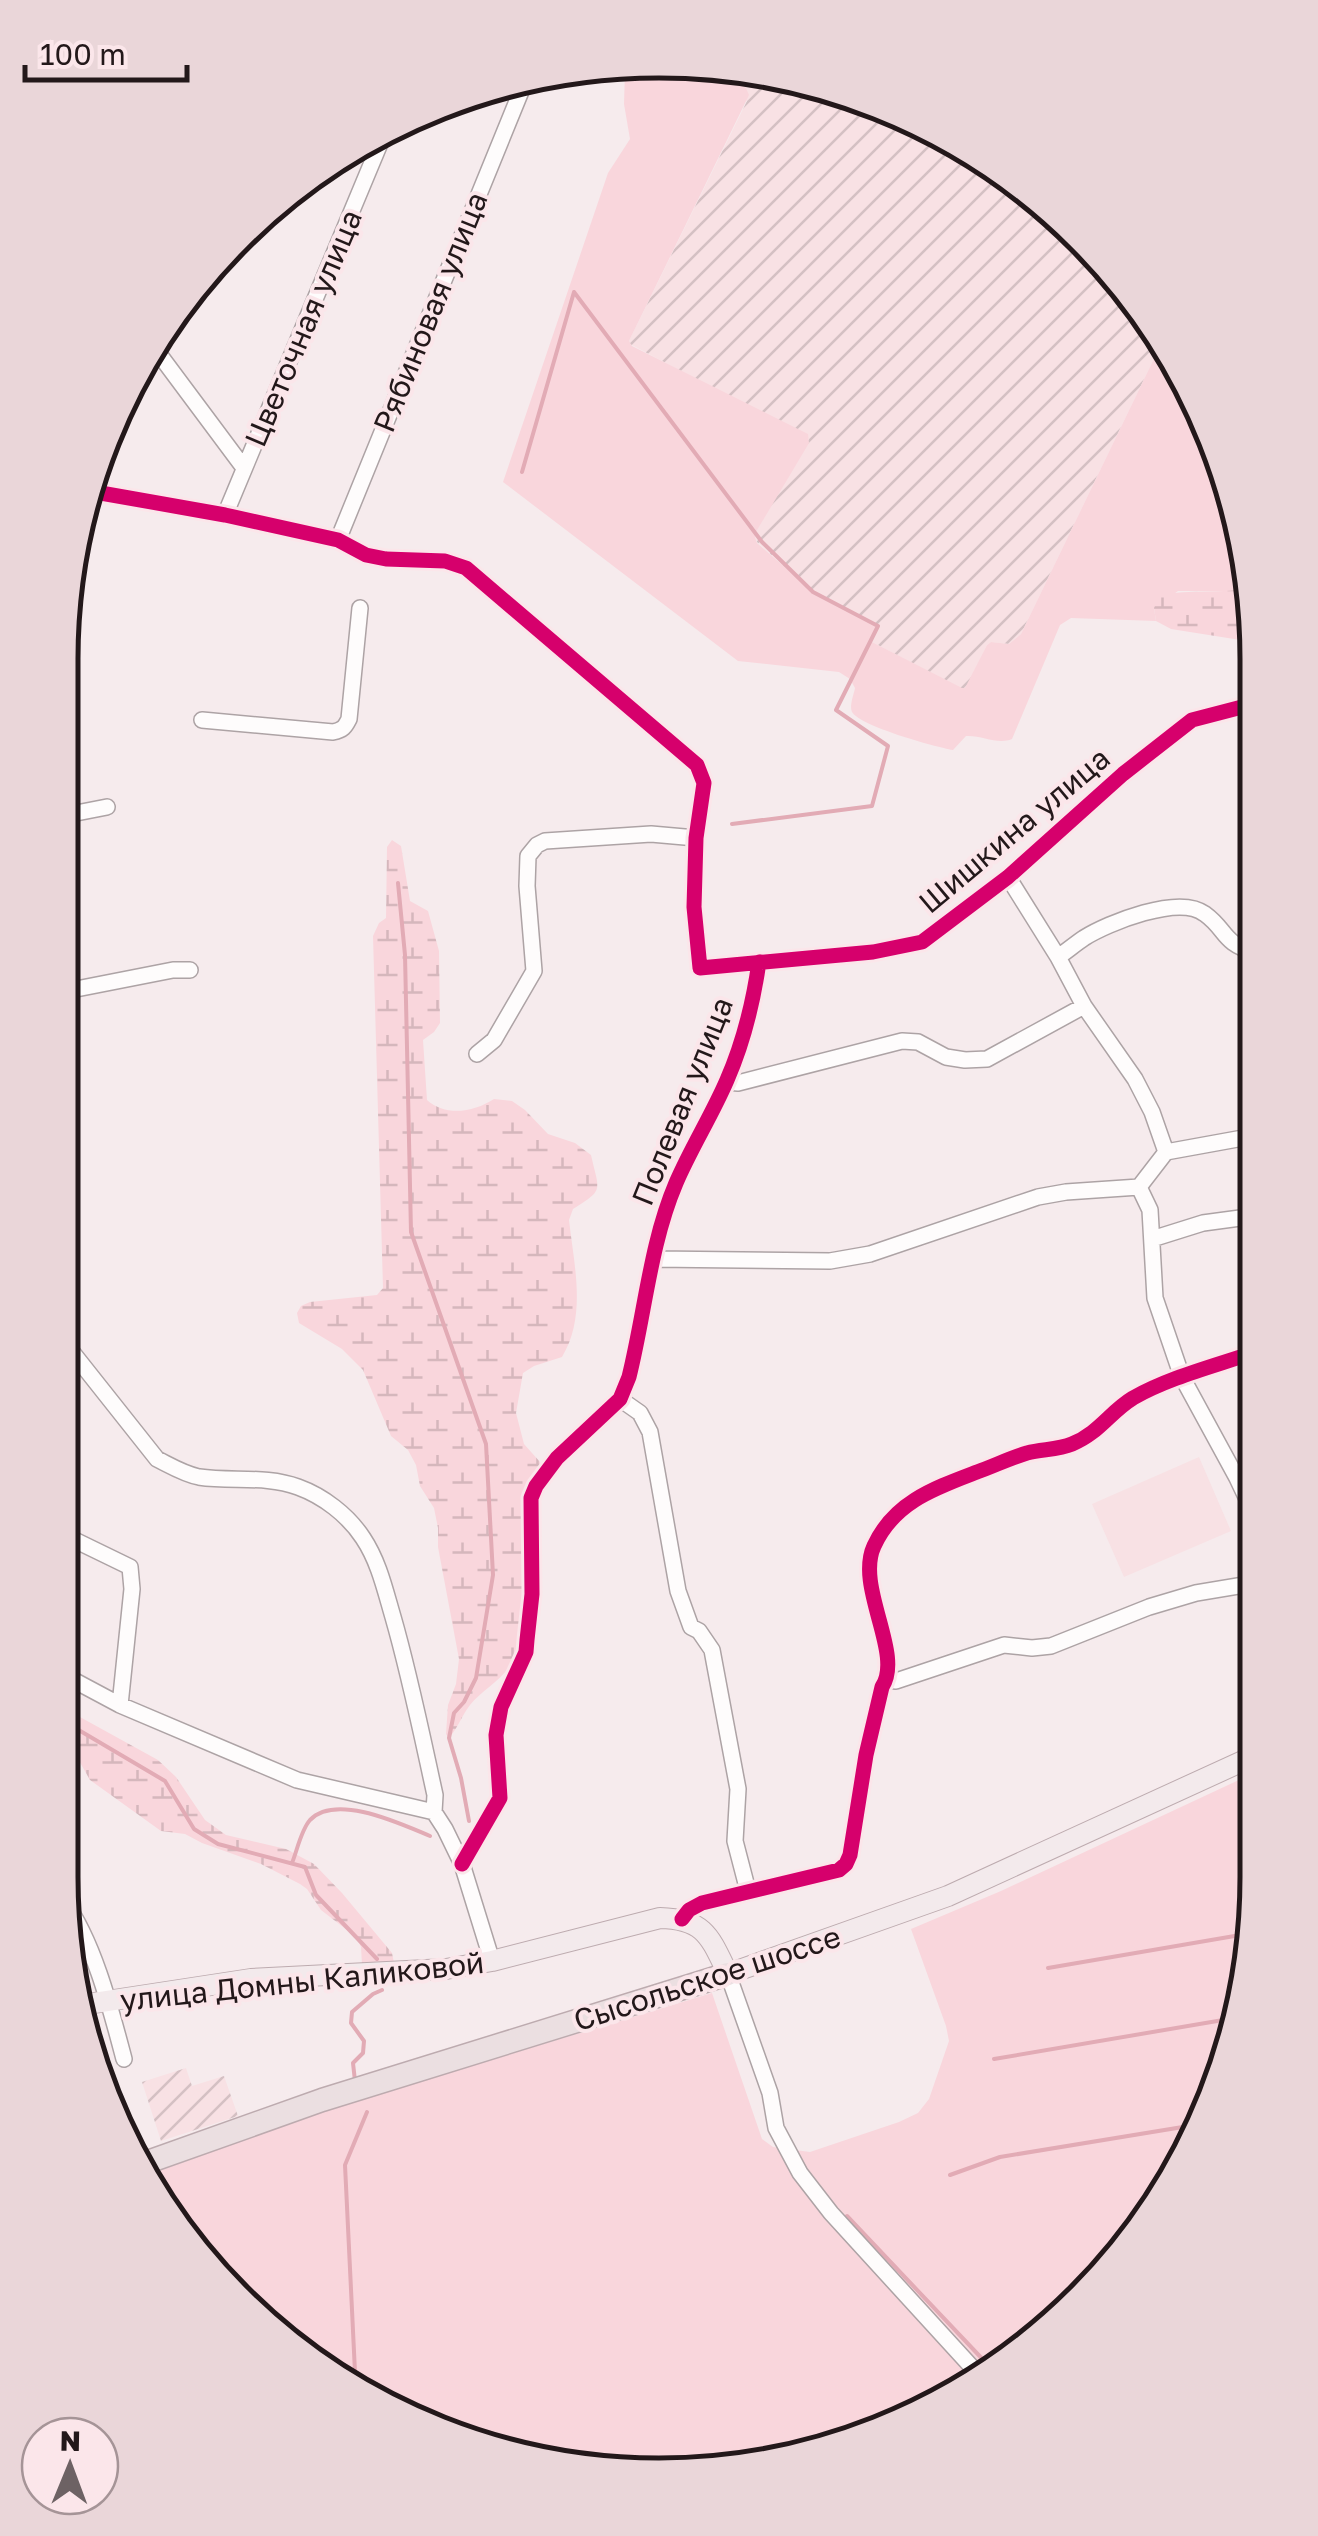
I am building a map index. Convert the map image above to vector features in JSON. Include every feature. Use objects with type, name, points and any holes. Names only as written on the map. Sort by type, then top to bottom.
[{"type":"highway","name":"Сысольское шоссе","points":[[151,2161],[322,2100],[728,1974]]},
{"type":"main road","name":"Сысольское шоссе","points":[[728,1974],[948,1896],[1240,1762]]},
{"type":"main road","name":"улица Домны Каликовой","points":[[92,2003],[251,1980],[446,1969],[660,1918],[682,1919]]},
{"type":"main road","points":[[682,1919],[701,1928],[712,1940],[728,1974]]},
{"type":"street","name":"Рябиновая улица","points":[[338,540],[520,95]]},
{"type":"street","name":"Цветочная улица","points":[[225,514],[377,150]]},
{"type":"street","points":[[162,358],[244,468]]},
{"type":"street","name":"Шишкина улица","points":[[102,493],[225,514],[338,540],[366,555],[445,561],[466,568],[696,765],[704,783],[696,838],[694,907],[700,968],[873,952],[922,942],[1008,877],[1122,774],[1192,720],[1240,707]]},
{"type":"street","points":[[202,720],[333,732],[345,728],[360,608]]},
{"type":"street","points":[[78,813],[107,807]]},
{"type":"street","points":[[477,1054],[494,1040],[534,971],[527,886],[528,856],[537,845],[545,841],[651,834],[696,838]]},
{"type":"street","points":[[1008,877],[1084,1006],[1134,1079],[1152,1112],[1166,1152]]},
{"type":"street","points":[[1058,957],[1086,936],[1119,921],[1154,910],[1185,907],[1203,912],[1227,940],[1240,948]]},
{"type":"street","name":"Полевая улица","points":[[462,1864],[500,1798],[496,1735],[501,1707],[528,1640],[532,1594],[531,1498],[557,1458],[620,1400],[633,1364],[663,1222],[676,1184],[742,1042],[759,962]]},
{"type":"street","points":[[78,989],[190,970]]},
{"type":"street","points":[[726,1082],[738,1083],[902,1041],[918,1042],[946,1057],[987,1059],[1084,1006]]},
{"type":"street","points":[[654,1259],[830,1261],[870,1254],[1038,1197],[1139,1187],[1166,1152],[1240,1139]]},
{"type":"street","points":[[1139,1187],[1150,1210],[1155,1298],[1182,1377],[1240,1484]]},
{"type":"street","points":[[1152,1238],[1203,1223],[1240,1218]]},
{"type":"street","points":[[682,1919],[688,1910],[702,1903],[839,1870],[846,1864],[866,1755],[888,1669],[868,1563],[886,1526],[905,1505],[928,1491],[1028,1453],[1067,1446],[1098,1429],[1131,1399],[1240,1357]]},
{"type":"street","points":[[78,1360],[158,1458],[179,1471],[200,1477],[268,1480],[295,1486],[318,1496],[363,1537],[378,1567],[405,1660],[435,1796],[434,1812],[462,1864],[492,1961]]},
{"type":"street","points":[[620,1400],[640,1412],[650,1432],[678,1591],[692,1627],[712,1650],[738,1789],[735,1841],[748,1891]]},
{"type":"street","points":[[78,1542],[130,1567],[132,1589],[120,1705]]},
{"type":"street","points":[[887,1680],[896,1681],[1004,1644],[1051,1646],[1149,1607],[1240,1586]]},
{"type":"street","points":[[78,1683],[120,1705],[296,1780],[434,1812]]},
{"type":"street","points":[[80,1930],[109,2001],[124,2059]]},
{"type":"street","points":[[728,1974],[770,2094],[776,2128],[800,2174],[831,2214],[972,2367]]},
{"type":"shaded area","points":[[723,81],[810,97],[846,108],[950,155],[1013,198],[1070,248],[1120,305],[1155,356],[1021,634],[1009,644],[987,645],[966,688],[872,642],[876,624],[810,589],[757,542],[756,532],[809,439],[630,344],[747,101]]},
{"type":"shaded area","points":[[1199,1457],[1231,1531],[1124,1577],[1092,1504]]},
{"type":"shaded area","points":[[186,2068],[192,2086],[224,2076],[238,2116],[161,2141],[142,2082]]},
{"type":"green space","points":[[625,79],[697,79],[735,82],[746,88],[749,95],[629,341],[632,346],[808,434],[809,443],[755,537],[810,589],[876,624],[872,642],[965,688],[987,645],[1009,644],[1021,634],[1155,356],[1181,402],[1210,472],[1237,591],[1178,591],[1154,608],[1156,621],[1071,618],[1060,625],[1012,739],[966,736],[953,750],[899,735],[858,718],[851,709],[855,688],[839,672],[738,661],[503,482],[608,173],[630,139]]},
{"type":"green space","points":[[1237,590],[1239,640],[1171,629],[1156,621],[1154,608],[1160,595]]},
{"type":"green space","points":[[392,840],[401,846],[410,901],[428,911],[439,951],[440,1023],[423,1040],[427,1100],[451,1111],[478,1107],[494,1099],[512,1101],[548,1134],[575,1143],[591,1155],[597,1183],[595,1193],[573,1209],[569,1220],[577,1290],[570,1341],[562,1357],[523,1373],[516,1413],[524,1444],[540,1462],[526,1497],[525,1628],[509,1667],[470,1705],[449,1738],[448,1705],[459,1659],[434,1508],[420,1486],[408,1450],[391,1436],[363,1370],[342,1349],[299,1323],[297,1313],[310,1302],[377,1295],[383,1288],[373,936],[386,918],[387,847]]},
{"type":"green space","points":[[78,1716],[158,1760],[176,1777],[205,1820],[226,1835],[286,1849],[314,1864],[392,1953],[394,1963],[362,1965],[356,1937],[321,1910],[300,1884],[185,1834],[161,1831],[90,1780],[78,1759]]},
{"type":"green space","points":[[1240,1779],[1239,1915],[1229,1990],[1210,2064],[1163,2168],[1096,2260],[1013,2338],[950,2381],[846,2428],[735,2454],[659,2458],[583,2454],[472,2428],[368,2381],[305,2338],[222,2260],[157,2172],[326,2110],[712,1993],[762,2139],[773,2147],[810,2152],[899,2122],[918,2113],[929,2099],[949,2041],[911,1929]]},
{"type":"waterway","points":[[522,472],[574,292],[762,542],[813,592],[878,626],[836,710],[888,746],[872,806],[732,824]]},
{"type":"waterway","points":[[398,883],[405,955],[411,1232],[486,1444],[493,1575],[476,1678],[454,1713],[449,1738],[469,1821]]},
{"type":"waterway","points":[[78,1730],[165,1781],[194,1829],[218,1844],[305,1867],[316,1895],[377,1959]]},
{"type":"waterway","points":[[292,1863],[310,1820],[321,1812],[336,1809],[369,1813],[430,1836]]},
{"type":"waterway","points":[[1048,1968],[1237,1936]]},
{"type":"waterway","points":[[355,2081],[353,2063],[363,2053],[364,2041],[351,2023],[352,2012],[382,1990]]},
{"type":"waterway","points":[[994,2059],[1223,2020]]},
{"type":"waterway","points":[[355,2372],[345,2165],[367,2112]]},
{"type":"waterway","points":[[950,2175],[1000,2157],[1184,2127]]},
{"type":"waterway","points":[[847,2216],[983,2359]]},
{"type":"cycle path","points":[[102,493],[338,540],[366,555],[445,561],[466,568],[697,765],[704,783],[696,838],[694,907],[700,968],[873,952],[922,942],[1008,877],[1123,774],[1192,720],[1240,708]]},
{"type":"cycle path","points":[[462,1864],[500,1798],[496,1735],[501,1707],[526,1652],[532,1594],[531,1498],[557,1458],[620,1399],[629,1377],[667,1206],[733,1065],[747,1022],[759,962]]},
{"type":"cycle path","points":[[682,1919],[702,1903],[839,1870],[846,1864],[866,1755],[887,1673],[870,1562],[874,1546],[893,1518],[917,1498],[946,1484],[1021,1455],[1072,1444],[1147,1391],[1240,1357]]}]
